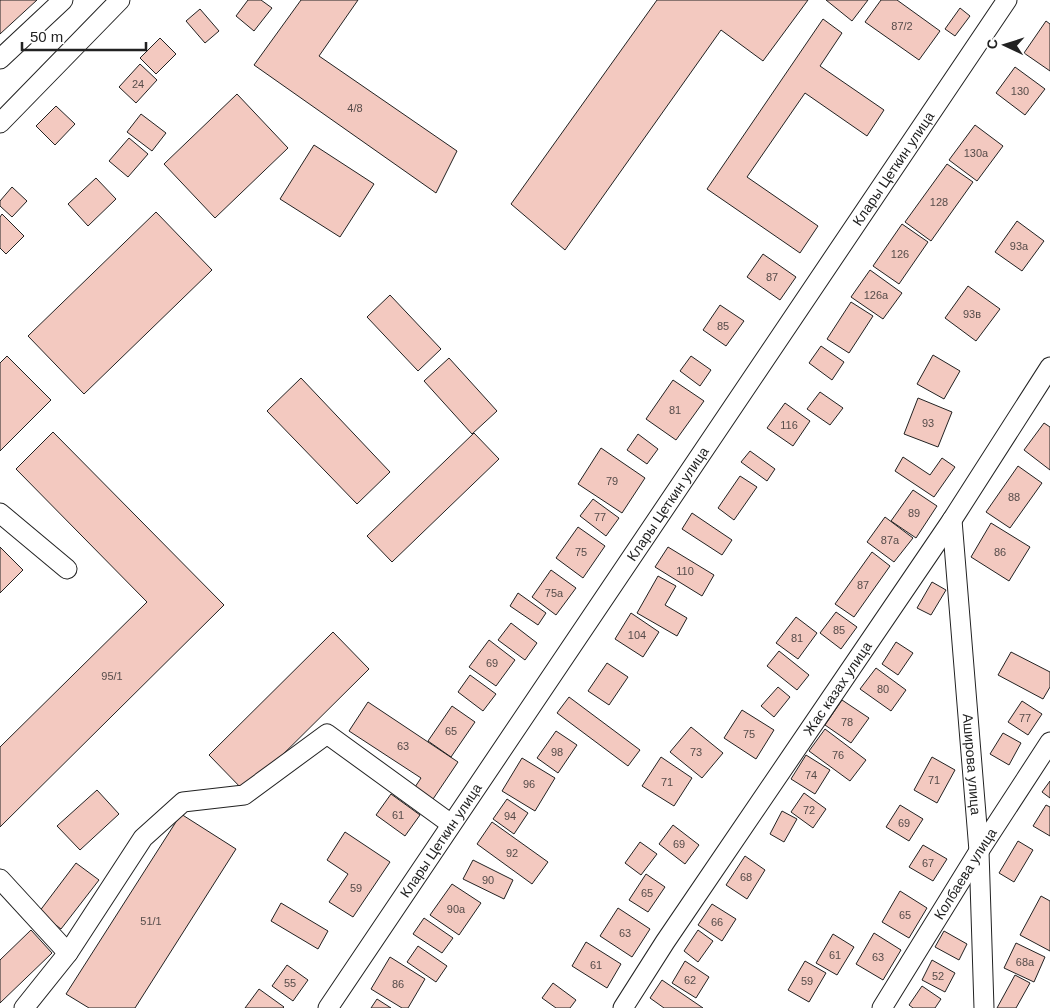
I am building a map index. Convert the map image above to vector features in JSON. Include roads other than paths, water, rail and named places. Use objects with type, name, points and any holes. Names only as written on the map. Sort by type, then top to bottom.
[{"type":"street","points":[[0,59],[63,0]]},
{"type":"street","points":[[0,123],[120,0]]},
{"type":"street","name":"Клары Цеткин улица","points":[[328,1008],[1007,0]]},
{"type":"street","name":"Жас казах улица","points":[[623,1008],[665,942],[952,520],[1050,367]]},
{"type":"street","points":[[0,513],[66,569]]},
{"type":"street","name":"Аширова улица","points":[[952,520],[979,851],[984,1008]]},
{"type":"street","points":[[24,1008],[68,953],[143,838],[183,802],[244,795],[327,734],[451,824]]},
{"type":"street","name":"Колбаева улица","points":[[882,1008],[979,851],[1050,742]]},
{"type":"street","points":[[0,879],[68,953]]}]
